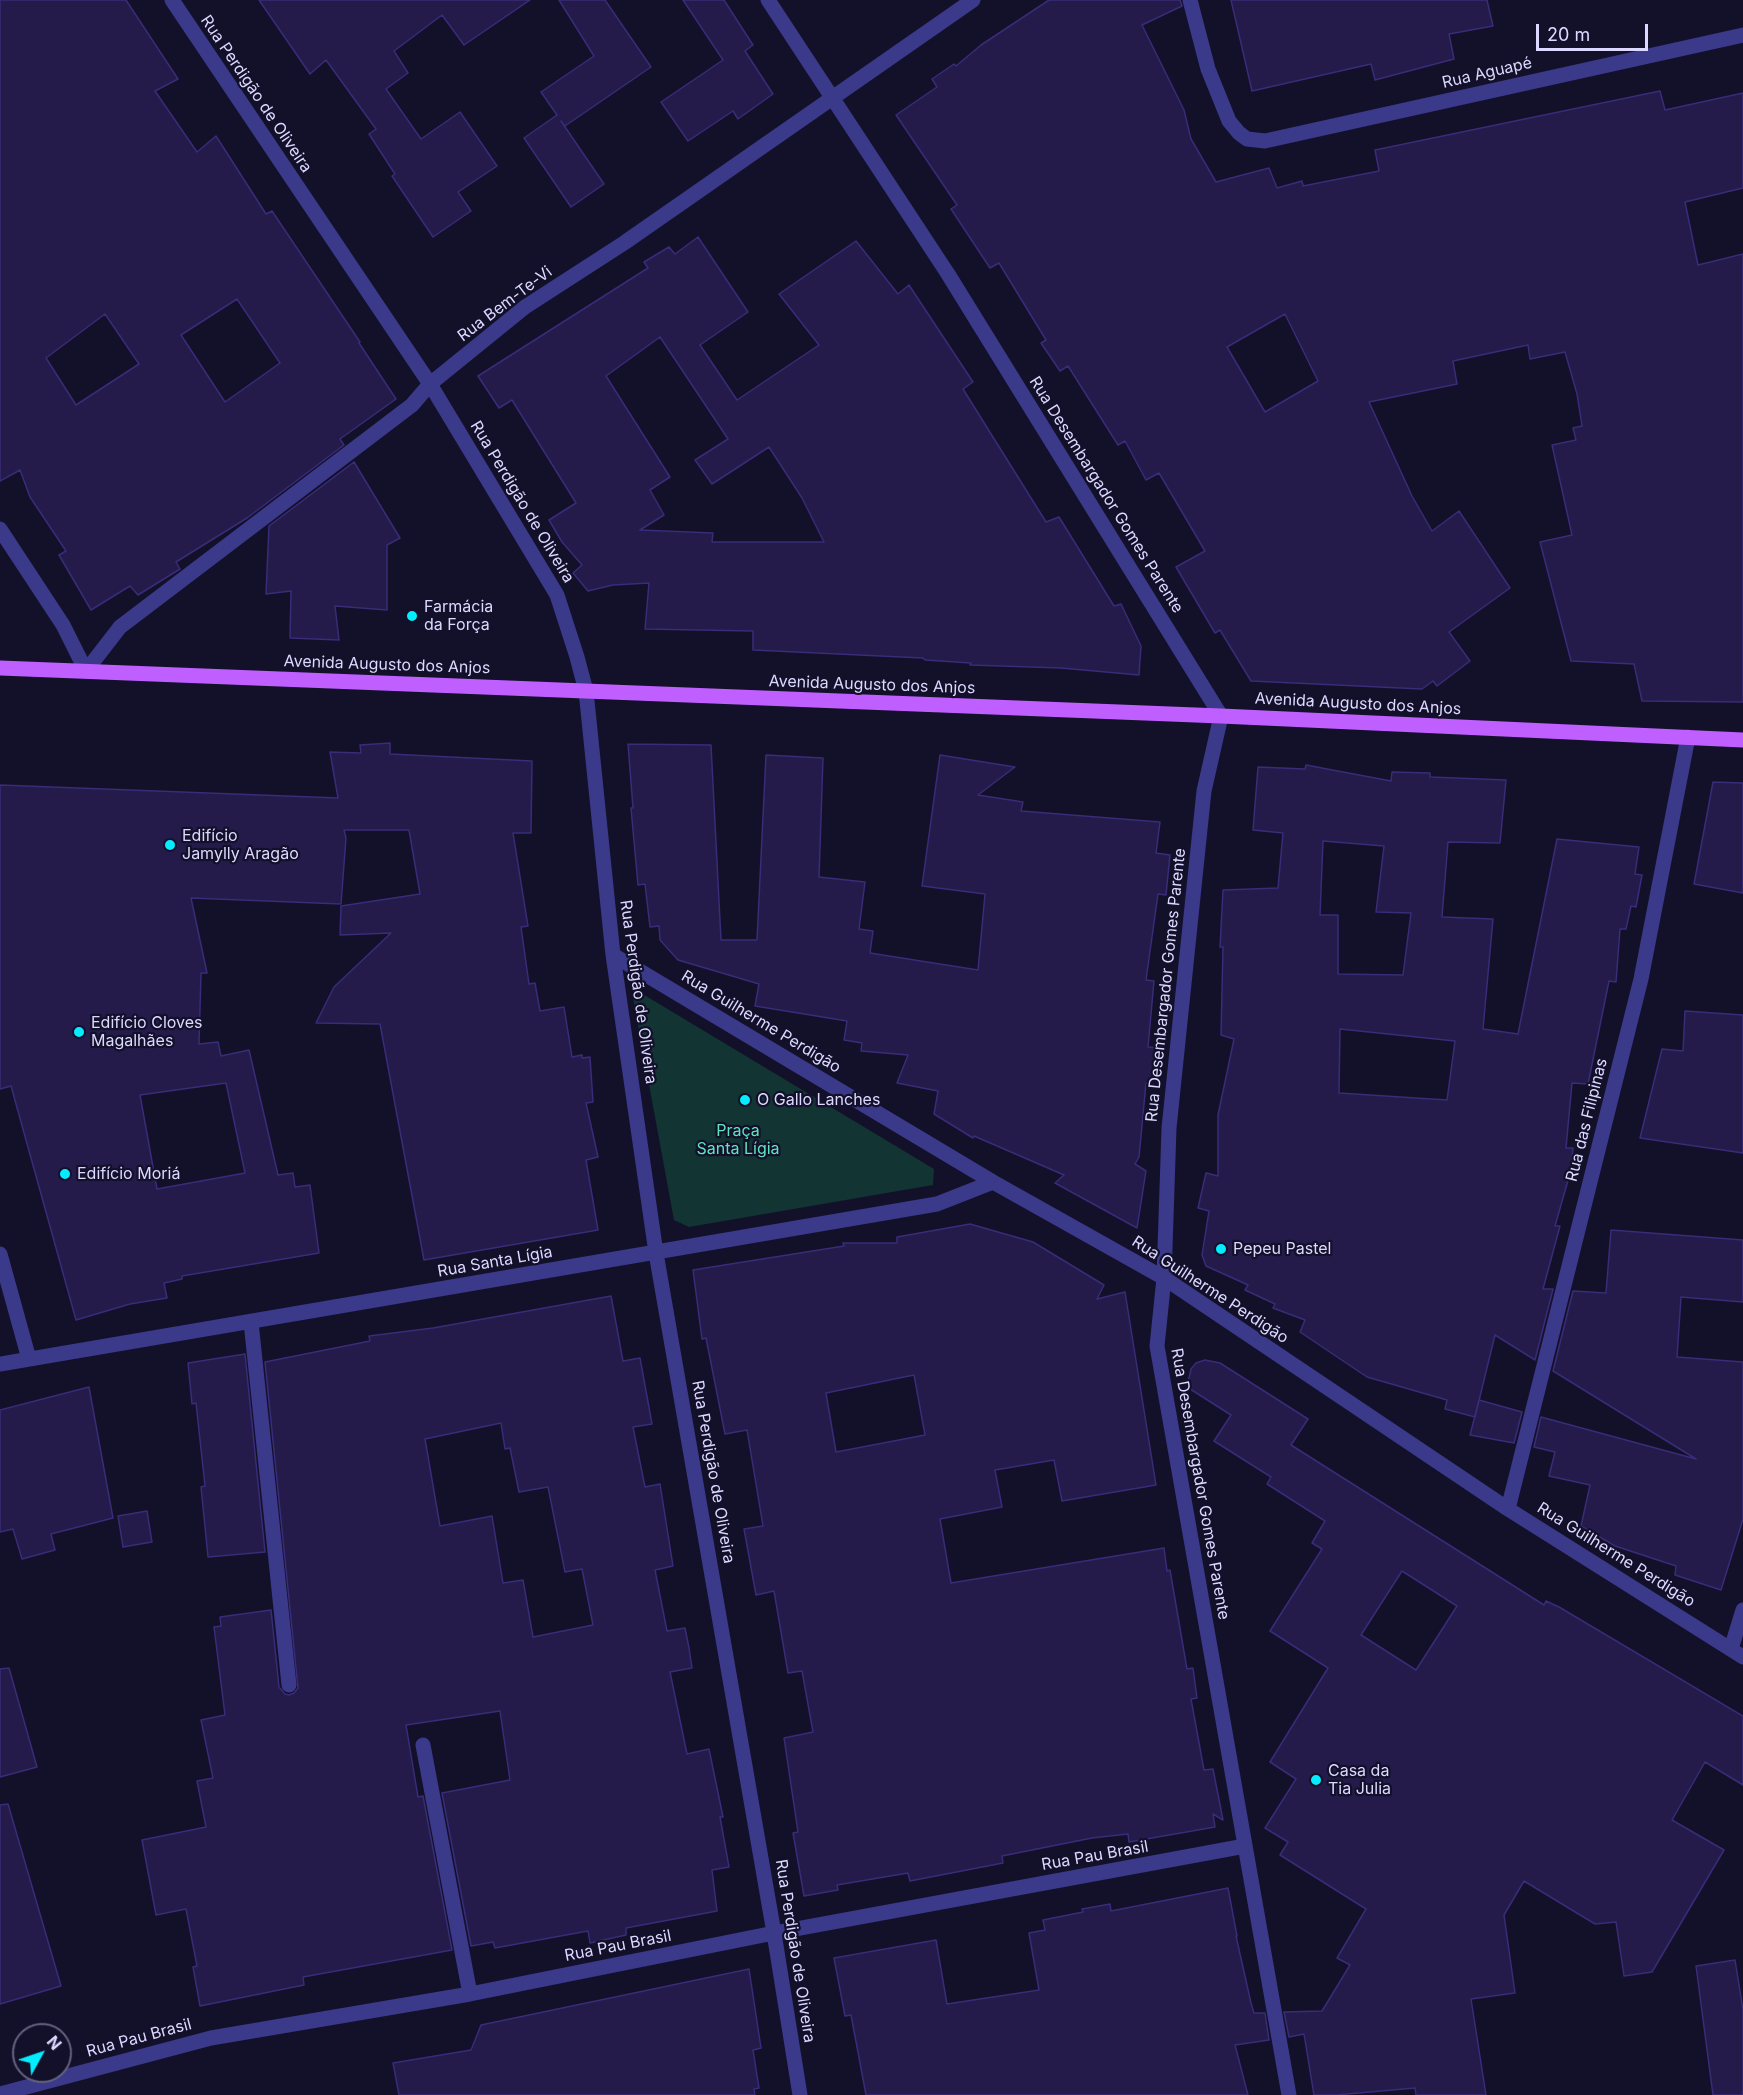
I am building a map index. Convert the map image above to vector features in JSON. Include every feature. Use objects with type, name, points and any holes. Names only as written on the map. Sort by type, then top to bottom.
[{"type":"main road","name":"Avenida Augusto dos Anjos","points":[[0,668],[1221,716],[1743,740]]},
{"type":"street","name":"Rua Perdigão de Oliveira","points":[[171,0],[430,384],[557,595],[586,691],[613,955],[656,1253],[800,2095]]},
{"type":"street","name":"Rua Desembargador Gomes Parente","points":[[768,0],[948,274],[1221,716],[1204,791],[1169,1128],[1164,1278],[1157,1346],[1289,2095]]},
{"type":"street","name":"Rua Bem-Te-Vi","points":[[86,671],[120,627],[412,405],[430,384],[525,307],[624,243],[973,0]]},
{"type":"street","name":"Rua Aguapé","points":[[1190,0],[1208,69],[1229,121],[1247,139],[1265,141],[1743,35]]},
{"type":"street","points":[[0,529],[63,625],[86,671]]},
{"type":"street","name":"Rua das Filipinas","points":[[1508,1509],[1641,979],[1688,737]]},
{"type":"street","name":"Rua Guilherme Perdigão","points":[[613,955],[993,1182],[1164,1278],[1508,1509],[1737,1653]]},
{"type":"street","name":"Rua Santa Lígia","points":[[0,1364],[937,1204],[993,1182]]},
{"type":"street","points":[[0,1254],[29,1359]]},
{"type":"street","points":[[251,1322],[289,1685]]},
{"type":"street","points":[[1737,1653],[1743,1610]]},
{"type":"street","points":[[423,1745],[470,1994]]},
{"type":"street","name":"Rua Pau Brasil","points":[[0,2094],[212,2038],[470,1994],[774,1933],[1245,1846]]},
{"type":"green space","name":"Praça Santa Lígia","points":[[631,987],[934,1169],[933,1185],[689,1227],[674,1220]]},
{"type":"building","points":[[0,0],[126,0],[178,79],[155,91],[197,152],[216,136],[266,214],[272,211],[396,399],[340,439],[344,445],[247,518],[176,562],[180,569],[138,595],[130,586],[91,610],[59,555],[66,551],[30,497],[20,470],[0,481]],"holes":[[[237,299],[280,363],[225,402],[181,335]],[[105,314],[139,364],[76,405],[46,358]]]},
{"type":"building","points":[[259,0],[530,0],[464,45],[442,15],[394,51],[408,73],[386,89],[421,139],[460,112],[497,166],[458,192],[471,211],[433,237],[392,176],[395,174],[369,134],[376,129],[326,60],[310,74]]},
{"type":"building","points":[[559,0],[605,0],[651,67],[565,126],[561,121],[604,184],[571,207],[524,138],[557,115],[541,92],[594,56]]},
{"type":"building","points":[[683,0],[724,0],[753,45],[745,51],[773,94],[738,119],[733,111],[688,141],[661,102],[723,60]]},
{"type":"building","points":[[1049,0],[1180,0],[1182,6],[1142,25],[1184,110],[1191,139],[1216,182],[1269,168],[1277,188],[1302,181],[1303,186],[1379,171],[1375,150],[1660,91],[1665,110],[1743,93],[1743,188],[1685,202],[1698,265],[1743,254],[1743,702],[1642,701],[1634,664],[1571,661],[1540,542],[1572,535],[1552,445],[1576,440],[1573,428],[1582,426],[1577,394],[1565,352],[1530,359],[1528,345],[1453,361],[1457,384],[1369,402],[1412,496],[1432,531],[1459,511],[1510,588],[1449,632],[1470,661],[1437,686],[1433,681],[1422,689],[1251,681],[1220,630],[1215,633],[1176,567],[1205,551],[1159,473],[1146,480],[1125,441],[1118,445],[1068,366],[1060,371],[1041,343],[1046,340],[999,263],[990,268],[951,209],[957,205],[896,115],[937,87],[932,79],[954,64],[956,66],[981,45]],"holes":[[[1285,314],[1318,381],[1265,412],[1227,347]]]},
{"type":"building","points":[[1231,0],[1487,0],[1493,26],[1449,34],[1454,59],[1375,80],[1371,64],[1252,91]]},
{"type":"building","points":[[698,237],[748,312],[700,345],[737,400],[819,345],[779,294],[856,241],[898,294],[909,285],[973,382],[963,389],[1046,522],[1059,517],[1114,606],[1121,604],[1141,646],[1139,675],[1061,668],[970,665],[971,663],[923,658],[753,650],[753,631],[645,629],[649,583],[613,585],[588,591],[573,573],[582,565],[562,542],[549,520],[576,503],[512,400],[499,408],[478,376],[648,268],[644,262],[669,247],[675,254]],"holes":[[[660,337],[728,439],[695,460],[712,484],[769,447],[802,498],[824,542],[712,542],[713,533],[640,530],[664,515],[650,490],[670,477],[606,376]]]},
{"type":"building","points":[[354,462],[400,538],[387,545],[387,610],[335,606],[339,640],[290,638],[291,591],[266,594],[269,526]]},
{"type":"building","points":[[390,743],[390,754],[532,761],[531,833],[513,833],[528,926],[521,927],[529,984],[535,983],[540,1011],[564,1007],[572,1057],[582,1055],[582,1058],[590,1057],[593,1102],[586,1103],[598,1157],[586,1160],[598,1230],[424,1260],[380,1024],[316,1023],[334,987],[391,933],[340,935],[341,906],[420,894],[409,830],[344,830],[346,838],[341,904],[191,898],[207,973],[201,973],[199,1044],[218,1042],[221,1056],[249,1050],[278,1175],[293,1173],[295,1187],[310,1185],[319,1253],[182,1276],[182,1279],[164,1283],[167,1298],[130,1304],[76,1320],[11,1086],[0,1089],[0,785],[338,798],[330,752],[361,753],[360,745]],"holes":[[[226,1083],[245,1173],[157,1189],[140,1095]]]},
{"type":"building","points":[[628,744],[711,745],[721,940],[757,940],[766,755],[823,758],[819,877],[865,882],[859,929],[873,931],[870,953],[978,970],[985,894],[922,886],[940,755],[1015,767],[978,795],[1023,802],[1021,811],[1160,822],[1156,853],[1170,855],[1166,895],[1158,894],[1146,980],[1154,981],[1148,1047],[1157,1048],[1151,1085],[1146,1083],[1139,1157],[1135,1164],[1146,1171],[1137,1228],[1055,1183],[1064,1175],[974,1136],[973,1138],[934,1114],[938,1091],[897,1083],[908,1055],[861,1051],[862,1043],[844,1040],[847,1021],[755,1006],[759,984],[678,960],[660,940],[659,926],[650,927],[645,884],[638,885]]},
{"type":"building","points":[[1306,765],[1391,781],[1392,772],[1430,773],[1430,777],[1506,780],[1500,843],[1448,842],[1442,917],[1493,919],[1483,1029],[1518,1034],[1557,839],[1639,847],[1635,874],[1642,875],[1636,907],[1631,906],[1626,929],[1620,929],[1616,982],[1609,981],[1588,1084],[1572,1083],[1566,1148],[1573,1148],[1571,1170],[1555,1226],[1560,1226],[1543,1289],[1553,1289],[1535,1360],[1495,1335],[1475,1417],[1445,1409],[1447,1400],[1367,1377],[1300,1332],[1305,1320],[1273,1308],[1275,1304],[1245,1290],[1248,1285],[1206,1266],[1202,1255],[1209,1211],[1198,1208],[1206,1173],[1218,1176],[1218,1115],[1234,1039],[1221,1035],[1223,947],[1220,947],[1223,890],[1278,888],[1283,833],[1253,830],[1258,767],[1305,769]],"holes":[[[1323,841],[1384,846],[1376,912],[1411,913],[1403,975],[1338,974],[1338,915],[1320,915]],[[1340,1029],[1455,1041],[1447,1100],[1339,1093]]]},
{"type":"building","points":[[1713,782],[1743,783],[1743,893],[1694,884]]},
{"type":"building","points":[[1685,1011],[1743,1015],[1743,1153],[1640,1138],[1662,1049],[1683,1051]]},
{"type":"building","points":[[970,1224],[1033,1242],[1104,1285],[1097,1299],[1125,1292],[1156,1485],[1062,1501],[1054,1460],[995,1470],[1002,1507],[940,1519],[951,1583],[1164,1548],[1187,1669],[1193,1668],[1197,1698],[1191,1699],[1204,1770],[1213,1769],[1223,1820],[1213,1814],[1215,1827],[1129,1842],[1128,1834],[1092,1838],[1002,1856],[1003,1863],[910,1881],[908,1873],[837,1885],[838,1890],[804,1896],[793,1833],[798,1832],[784,1738],[813,1732],[802,1671],[788,1673],[774,1591],[756,1595],[744,1529],[763,1526],[747,1430],[725,1434],[706,1338],[702,1339],[693,1270],[844,1246],[843,1243],[897,1243],[897,1237]],"holes":[[[914,1375],[925,1435],[836,1452],[826,1393]]]},
{"type":"building","points":[[1611,1230],[1743,1240],[1743,1302],[1681,1297],[1677,1357],[1743,1362],[1743,1519],[1721,1590],[1675,1575],[1676,1566],[1615,1546],[1581,1526],[1590,1485],[1549,1476],[1555,1452],[1534,1447],[1541,1417],[1696,1459],[1553,1371],[1573,1291],[1606,1293]]},
{"type":"building","points":[[611,1296],[623,1361],[640,1358],[652,1424],[633,1427],[645,1487],[660,1484],[673,1566],[655,1570],[667,1631],[685,1628],[689,1648],[692,1668],[670,1672],[687,1754],[709,1749],[723,1817],[720,1817],[729,1867],[712,1870],[717,1911],[626,1928],[626,1935],[590,1943],[588,1931],[495,1948],[493,1942],[471,1946],[442,1793],[510,1780],[500,1711],[406,1725],[418,1797],[423,1796],[452,1950],[303,1977],[304,1985],[200,2006],[193,1967],[197,1966],[186,1909],[156,1915],[142,1840],[206,1827],[197,1781],[213,1778],[201,1720],[225,1715],[214,1627],[221,1626],[220,1617],[271,1610],[279,1687],[289,1695],[298,1688],[265,1362],[370,1341],[369,1336],[433,1328]],"holes":[[[501,1423],[505,1449],[510,1448],[519,1492],[548,1487],[565,1572],[582,1569],[593,1625],[533,1637],[523,1580],[503,1583],[492,1516],[440,1526],[425,1439]]]},
{"type":"building","points":[[245,1354],[265,1552],[208,1557],[201,1487],[205,1486],[196,1403],[192,1404],[188,1363]]},
{"type":"building","points":[[1205,1360],[1220,1363],[1308,1419],[1291,1445],[1544,1605],[1546,1601],[1559,1607],[1743,1716],[1743,1785],[1705,1762],[1672,1820],[1724,1850],[1652,1972],[1624,1976],[1616,1922],[1595,1924],[1524,1881],[1504,1915],[1515,1993],[1471,1999],[1486,2095],[1416,2095],[1415,2088],[1314,2095],[1304,2034],[1289,2037],[1284,2012],[1322,2011],[1350,1965],[1337,1958],[1366,1909],[1280,1855],[1288,1842],[1265,1828],[1296,1779],[1270,1762],[1328,1668],[1270,1631],[1322,1549],[1312,1543],[1325,1521],[1267,1484],[1271,1477],[1214,1441],[1231,1415],[1187,1387],[1191,1369],[1196,1363]],"holes":[[[1402,1571],[1457,1606],[1416,1670],[1361,1635]]]},
{"type":"building","points":[[89,1387],[113,1518],[51,1534],[55,1550],[22,1559],[13,1529],[0,1532],[0,1410]]},
{"type":"building","points":[[1479,1400],[1522,1412],[1514,1443],[1470,1435]]},
{"type":"building","points":[[147,1511],[152,1542],[123,1547],[118,1516]]},
{"type":"building","points":[[9,1668],[37,1767],[0,1777],[0,1669]]},
{"type":"building","points":[[8,1804],[61,1986],[0,2004],[0,1805]]},
{"type":"building","points":[[1228,1888],[1251,2003],[1254,2013],[1265,2013],[1269,2040],[1235,2045],[1248,2095],[866,2095],[851,2015],[845,2016],[834,1958],[936,1940],[947,2004],[1039,1990],[1029,1933],[1045,1930],[1043,1920],[1110,1904],[1111,1911]]},
{"type":"building","points":[[1735,1960],[1743,2010],[1743,2095],[1713,2095],[1696,1966]]},
{"type":"building","points":[[749,1969],[761,2048],[753,2050],[759,2088],[754,2089],[755,2095],[399,2095],[393,2063],[471,2050],[481,2025]]},
{"type":"place","name":"Farmácia da Força","points":[[412,616]]},
{"type":"place","name":"Edifício Jamylly Aragão","points":[[170,845]]},
{"type":"place","name":"Edifício Cloves Magalhães","points":[[79,1032]]},
{"type":"place","name":"O Gallo Lanches","points":[[745,1100]]},
{"type":"place","name":"Edifício Moriá","points":[[65,1174]]},
{"type":"place","name":"Pepeu Pastel","points":[[1221,1249]]},
{"type":"place","name":"Casa da Tia Julia","points":[[1316,1780]]}]
